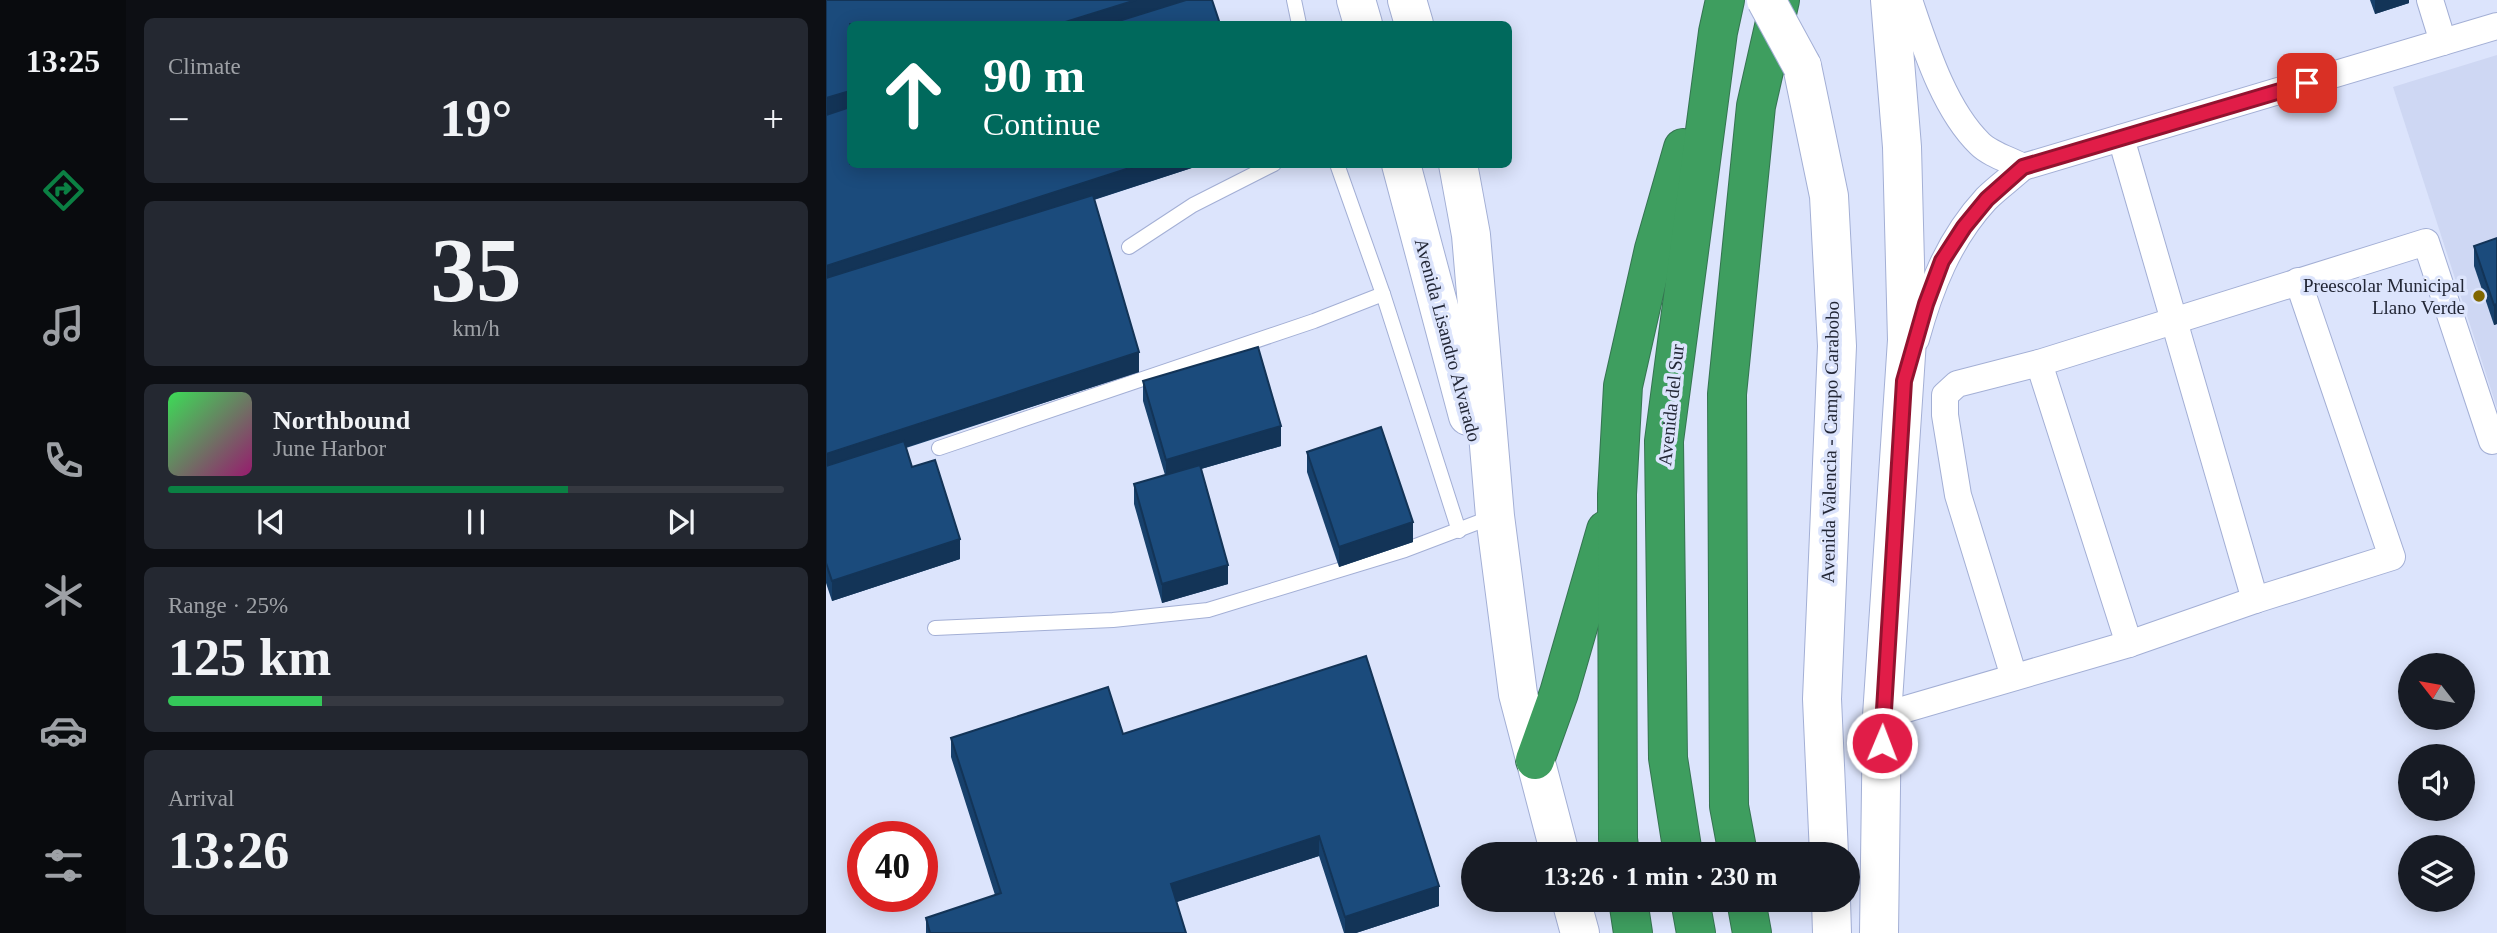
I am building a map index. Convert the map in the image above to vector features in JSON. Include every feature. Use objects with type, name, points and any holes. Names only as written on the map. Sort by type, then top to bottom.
[{"type":"highway","points":[[1736,842],[1729,806],[1727,394],[1756,106],[1780,0]]},
{"type":"highway","points":[[1618,842],[1617,494],[1623,386],[1654,249],[1722,16]]},
{"type":"highway","name":"Avenida del Sur","points":[[1681,842],[1668,758],[1664,441],[1722,16]]},
{"type":"highway","points":[[1535,760],[1559,693],[1617,494]]},
{"type":"highway","points":[[1630,912],[1633,933]]},
{"type":"highway","points":[[1692,912],[1696,933]]},
{"type":"highway","points":[[1748,912],[1752,933]]},
{"type":"street","points":[[1356,0],[1362,21]]},
{"type":"street","points":[[1407,0],[1413,21]]},
{"type":"street","name":"Avenida Valencia - Campo Carabobo","points":[[1766,0],[1802,66],[1829,196],[1837,346],[1822,699],[1828,842]]},
{"type":"street","points":[[1879,933],[1882,716],[1907,340],[1902,147],[1890,0]]},
{"type":"street","points":[[1909,0],[1927,54],[1955,112],[1981,146],[2023,167]]},
{"type":"street","points":[[2430,0],[2443,42]]},
{"type":"street","points":[[1904,381],[1926,304],[1942,261],[1964,227],[1987,199],[2023,167],[2497,26]]},
{"type":"street","points":[[2121,138],[2255,600]]},
{"type":"street","name":"Avenida Lisandro Alvarado","points":[[1402,168],[1494,516]]},
{"type":"street","points":[[1459,168],[1471,235],[1494,516],[1518,694],[1557,842]]},
{"type":"street","points":[[2014,677],[1958,495],[1945,415],[1945,395],[1957,384],[2039,363],[2426,242],[2491,440]]},
{"type":"street","points":[[1882,716],[2129,644],[2255,600],[2392,557],[2298,281]]},
{"type":"street","points":[[2039,363],[2129,644]]},
{"type":"street","points":[[1574,912],[1580,933]]},
{"type":"street","points":[[1831,912],[1832,933]]},
{"type":"lane","points":[[1294,0],[1299,21]]},
{"type":"lane","points":[[1129,247],[1193,205],[1266,168]]},
{"type":"lane","points":[[1338,168],[1384,294],[1459,531]]},
{"type":"lane","points":[[939,448],[1314,321],[1384,294]]},
{"type":"lane","points":[[936,628],[1112,620],[1208,610],[1405,550],[1494,516]]},
{"type":"shaded area","name":"Preescolar Municipal Llano Verde","points":[[2497,55],[2497,408],[2393,87]]},
{"type":"building","points":[[826,0],[1136,0],[1069,21],[847,21],[847,92],[826,98]]},
{"type":"building","points":[[1186,0],[1212,0],[1219,21],[1119,21]]},
{"type":"building","points":[[847,108],[847,168],[1130,168],[826,266],[826,115]]},
{"type":"building","points":[[1093,195],[1139,352],[826,454],[826,278]]},
{"type":"building","points":[[2497,238],[2497,304],[2494,305],[2474,246]]},
{"type":"building","points":[[1258,347],[1281,426],[1166,460],[1143,381]]},
{"type":"building","points":[[1381,427],[1413,522],[1339,547],[1307,452]]},
{"type":"building","points":[[904,441],[912,467],[935,460],[960,539],[832,581],[826,563],[826,466]]},
{"type":"building","points":[[1200,465],[1228,565],[1162,584],[1134,484]]},
{"type":"building","points":[[1366,656],[1439,886],[1345,917],[1319,836],[1171,884],[1186,933],[930,933],[926,918],[1001,893],[951,738],[1108,687],[1123,734]]},
{"type":"place","name":"Preescolar Municipal Llano Verde","points":[[2479,296]]},
{"type":"route","points":[[1882,743],[1904,381],[1926,304],[1942,261],[1964,227],[1987,199],[2023,167],[2307,83]]}]
